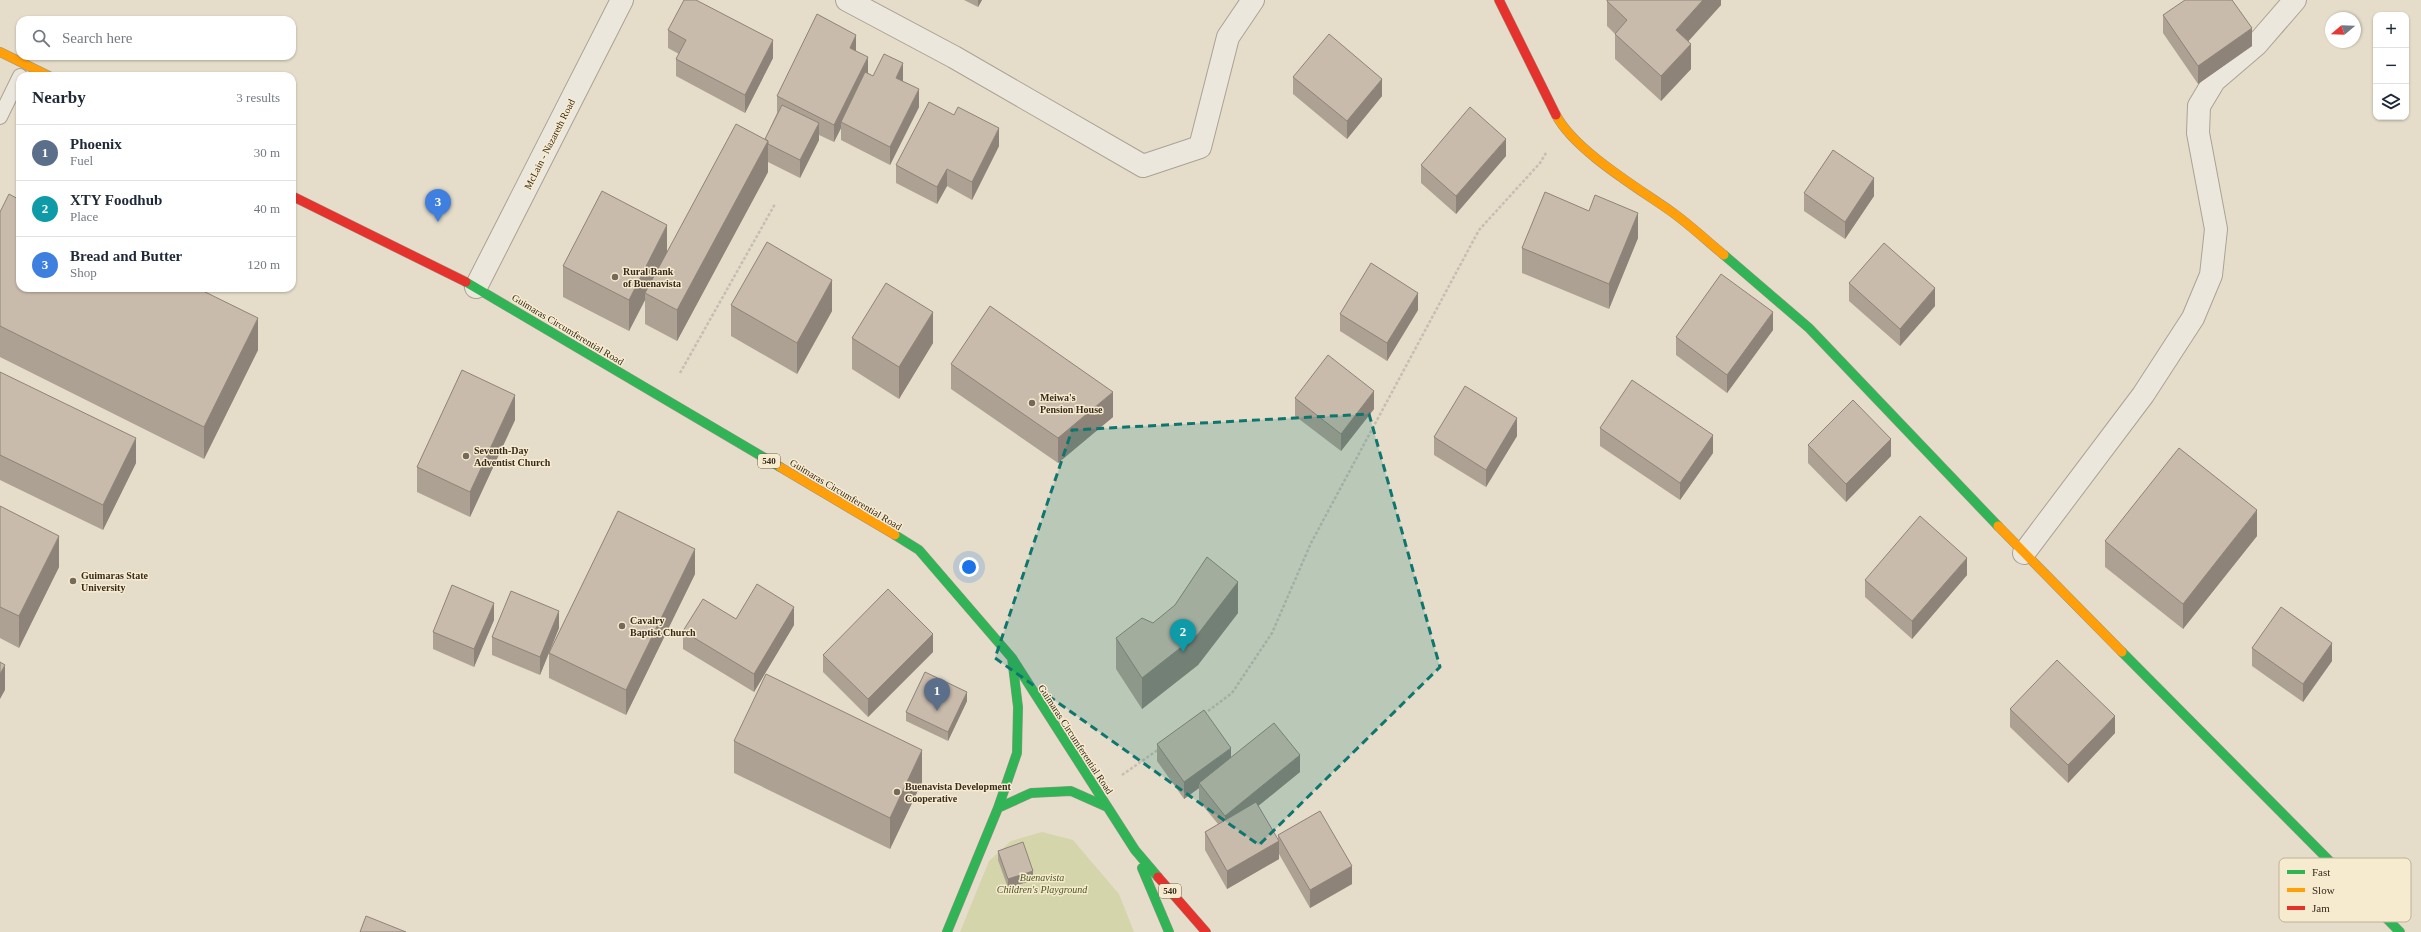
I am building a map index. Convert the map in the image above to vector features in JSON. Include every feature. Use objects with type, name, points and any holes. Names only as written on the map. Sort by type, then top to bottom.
[{"type":"street","name":"McLain - Nazareth Road","points":[[476,288],[622,0]]},
{"type":"street","points":[[847,0],[954,57],[1143,166],[1200,147],[1228,37],[1253,0]]},
{"type":"street","points":[[2024,553],[2143,395],[2193,318],[2211,275],[2216,229],[2198,134],[2199,106],[2214,80],[2256,45],[2295,0]]},
{"type":"street","points":[[1503,2],[1528,62],[1562,126],[1611,170],[1674,213],[1809,328],[2024,553],[2327,858]]},
{"type":"street","points":[[0,52],[22,72]]},
{"type":"street","name":"Guimaras Circumferential Road","points":[[296,198],[476,288],[919,550],[1012,658],[1135,850],[1206,932]]},
{"type":"street","points":[[946,932],[998,808],[1017,753],[1018,707],[1012,658]]},
{"type":"street","points":[[998,808],[1031,793],[1072,790],[1107,807]]},
{"type":"street","name":"Guimaras Circumferential Road","points":[[1135,850],[1169,932]]},
{"type":"street","points":[[2390,922],[2400,932]]},
{"type":"lane","points":[[0,117],[16,84]]},
{"type":"path","points":[[1202,716],[1232,693],[1272,633],[1311,543],[1479,230],[1540,163],[1562,126]]},
{"type":"path","points":[[665,399],[775,204]]},
{"type":"path","points":[[1096,790],[1134,768],[1165,744]]},
{"type":"highlighted area","points":[[1369,414],[1440,667],[1259,845],[995,658],[1072,430]]},
{"type":"green space","name":"Buenavista Children's Playground","points":[[1042,832],[1073,840],[1119,894],[1134,932],[960,932],[989,861],[1011,841]]},
{"type":"building","points":[[684,0],[696,0],[773,40],[745,95],[676,59],[686,40],[668,30]]},
{"type":"building","points":[[1607,0],[1703,0],[1676,30],[1691,44],[1661,76],[1615,34],[1627,20]]},
{"type":"building","points":[[2185,0],[2232,0],[2252,28],[2198,66],[2163,15]]},
{"type":"building","points":[[817,14],[856,35],[850,48],[868,57],[834,125],[777,96]]},
{"type":"building","points":[[1329,34],[1382,79],[1347,121],[1293,77]]},
{"type":"building","points":[[884,54],[903,63],[896,78],[919,89],[890,147],[841,122],[865,72],[873,76]]},
{"type":"building","points":[[929,102],[954,115],[958,107],[999,128],[972,182],[947,169],[937,187],[896,165]]},
{"type":"building","points":[[782,105],[819,123],[800,160],[768,144],[768,141],[765,139]]},
{"type":"building","points":[[1470,107],[1506,139],[1456,196],[1421,165]]},
{"type":"building","points":[[736,124],[768,141],[677,310],[645,293]]},
{"type":"building","points":[[1833,150],[1874,178],[1845,222],[1804,193]]},
{"type":"building","points":[[602,191],[667,225],[629,300],[563,266]]},
{"type":"building","points":[[1545,192],[1589,211],[1595,195],[1638,213],[1609,284],[1522,248]]},
{"type":"building","points":[[9,194],[16,198],[16,292],[205,292],[258,318],[204,427],[0,326],[0,212]]},
{"type":"building","points":[[767,242],[832,280],[797,343],[731,305]]},
{"type":"building","points":[[1884,243],[1935,288],[1900,329],[1849,283]]},
{"type":"building","points":[[1371,263],[1418,293],[1387,343],[1340,314]]},
{"type":"building","points":[[1721,274],[1773,312],[1727,375],[1676,337]]},
{"type":"building","points":[[886,283],[933,312],[899,367],[852,338]]},
{"type":"building","name":"Meiwa's Pension House","points":[[990,306],[1113,392],[1058,438],[951,364]]},
{"type":"building","points":[[1328,355],[1374,391],[1341,434],[1295,398]]},
{"type":"building","name":"Seventh-Day Adventist Church","points":[[462,370],[515,395],[470,492],[417,467]]},
{"type":"building","points":[[0,372],[136,438],[103,505],[0,455]]},
{"type":"building","points":[[1632,380],[1713,435],[1680,483],[1600,428]]},
{"type":"building","points":[[1465,386],[1517,418],[1486,470],[1434,437]]},
{"type":"building","points":[[1853,400],[1891,439],[1846,484],[1808,445]]},
{"type":"building","points":[[2179,448],[2257,510],[2183,604],[2105,541]]},
{"type":"building","points":[[0,506],[59,536],[19,616],[0,607]]},
{"type":"building","name":"Cavalry Baptist Church","points":[[618,511],[695,549],[626,690],[549,653]]},
{"type":"building","points":[[1920,516],[1967,558],[1912,621],[1865,580]]},
{"type":"building","points":[[1207,557],[1238,582],[1198,634],[1142,678],[1116,638],[1142,618],[1153,623],[1175,605]]},
{"type":"building","points":[[757,584],[794,607],[754,674],[683,631],[703,599],[736,619]]},
{"type":"building","points":[[452,585],[494,603],[474,649],[433,632]]},
{"type":"building","points":[[888,589],[933,634],[868,699],[823,655]]},
{"type":"building","points":[[511,591],[559,611],[540,657],[492,637]]},
{"type":"building","points":[[2281,607],[2332,643],[2303,684],[2252,648]]},
{"type":"building","points":[[2057,660],[2115,716],[2068,765],[2010,709]]},
{"type":"building","points":[[0,662],[5,665],[0,674]]},
{"type":"building","points":[[925,672],[967,692],[948,732],[906,712]]},
{"type":"building","points":[[766,674],[922,750],[890,818],[734,741]]},
{"type":"building","points":[[1204,710],[1231,748],[1184,782],[1157,744]]},
{"type":"building","points":[[1274,723],[1300,755],[1225,816],[1199,783]]},
{"type":"building","points":[[1256,802],[1279,841],[1227,871],[1205,832]]},
{"type":"building","points":[[1320,811],[1352,866],[1310,890],[1278,835]]},
{"type":"building","points":[[1023,842],[1033,871],[1008,879],[998,851]]},
{"type":"building","points":[[366,916],[406,932],[360,932]]},
{"type":"traffic: fast","points":[[1724,255],[1809,328],[1998,526]]},
{"type":"traffic: fast","points":[[466,282],[780,467]]},
{"type":"traffic: fast","points":[[895,535],[919,550],[1012,658],[1135,850],[1158,877]]},
{"type":"traffic: fast","points":[[2122,652],[2327,858]]},
{"type":"traffic: fast","points":[[947,932],[998,808],[1017,753],[1018,707],[1012,658]]},
{"type":"traffic: fast","points":[[998,808],[1031,793],[1071,791],[1107,807]]},
{"type":"traffic: fast","points":[[1142,868],[1169,932]]},
{"type":"traffic: fast","points":[[2390,922],[2400,932]]},
{"type":"traffic: slow","points":[[0,52],[16,60]]},
{"type":"traffic: slow","points":[[16,60],[41,72]]},
{"type":"traffic: slow","points":[[1556,115],[1565,129],[1592,155],[1608,168],[1679,217],[1724,255]]},
{"type":"traffic: slow","points":[[780,467],[895,535]]},
{"type":"traffic: slow","points":[[1998,526],[2122,652]]},
{"type":"traffic: jam","points":[[1499,0],[1556,115]]},
{"type":"traffic: jam","points":[[296,198],[466,282]]},
{"type":"traffic: jam","points":[[1158,877],[1206,932]]},
{"type":"place","name":"Bread and Butter","points":[[438,222]]},
{"type":"place","name":"Rural Bank of Buenavista","points":[[615,277]]},
{"type":"place","name":"Meiwa's Pension House","points":[[1032,403]]},
{"type":"place","name":"Seventh-Day Adventist Church","points":[[466,456]]},
{"type":"place","name":"Guimaras State University","points":[[73,581]]},
{"type":"place","name":"Cavalry Baptist Church","points":[[622,626]]},
{"type":"place","name":"XTY Foodhub","points":[[1183,652]]},
{"type":"place","name":"Phoenix","points":[[937,711]]},
{"type":"place","name":"Buenavista Development Cooperative","points":[[897,792]]}]
